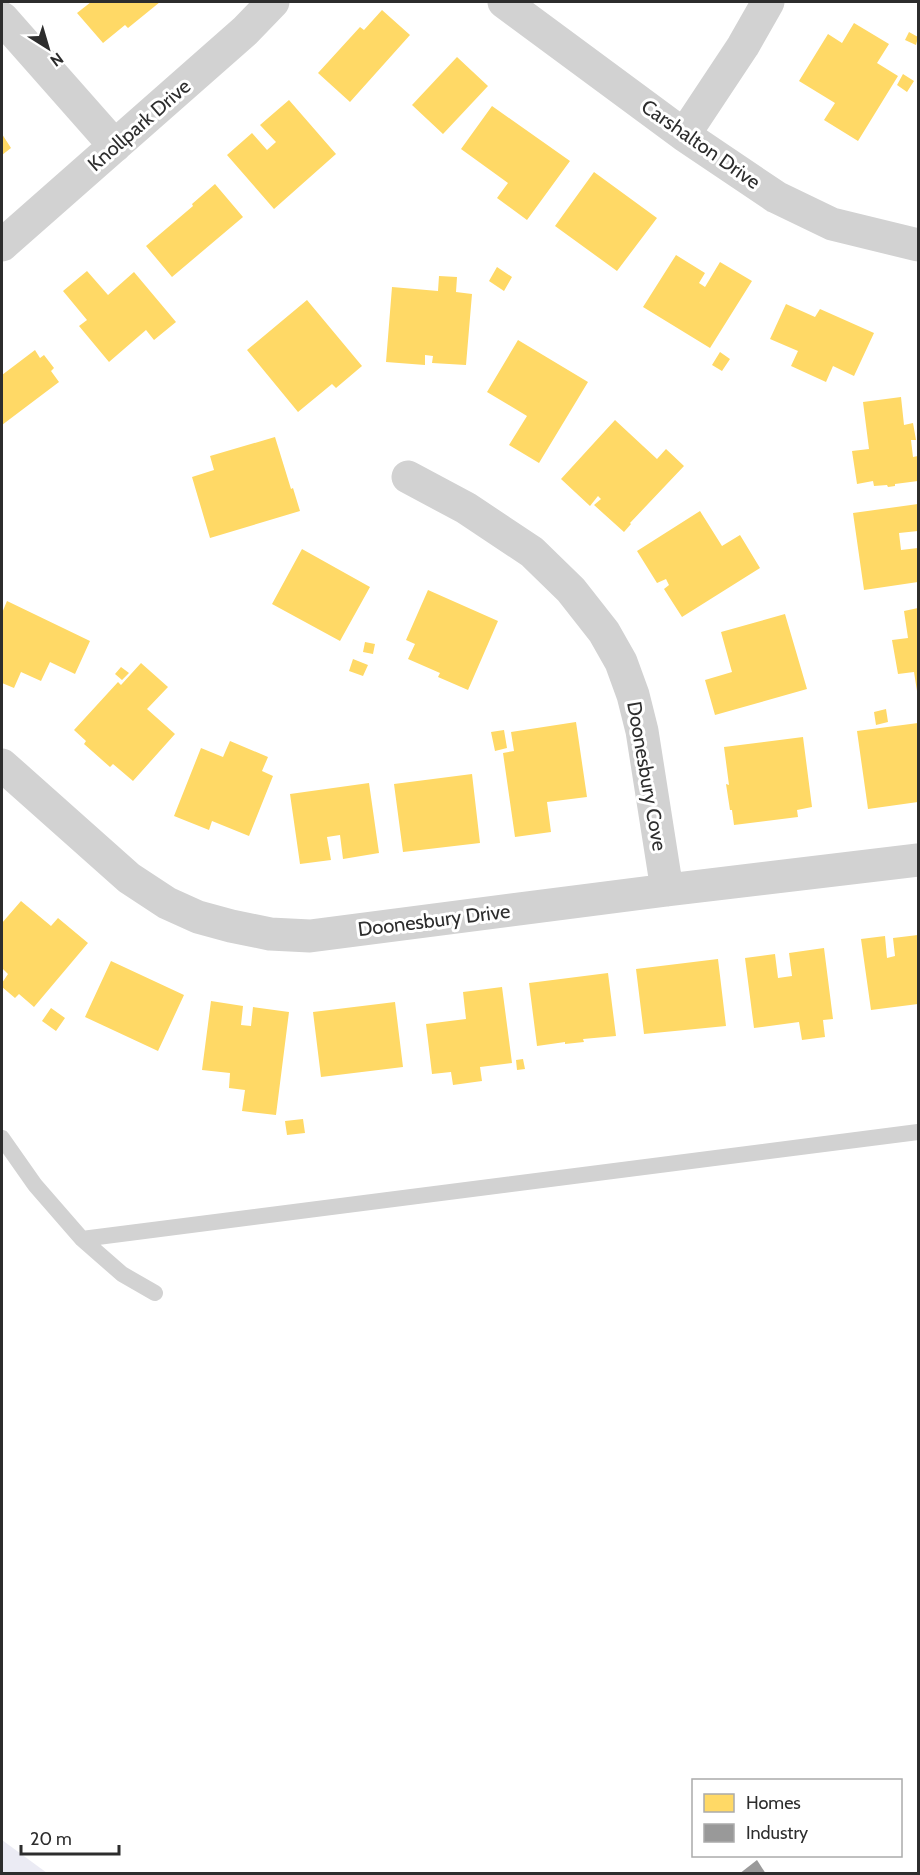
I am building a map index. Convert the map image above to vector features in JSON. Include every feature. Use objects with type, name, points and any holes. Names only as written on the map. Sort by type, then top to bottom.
[{"type":"street","name":"Knollpark Drive","points":[[2,245],[245,31],[273,2]]},
{"type":"street","name":"Carshalton Drive","points":[[504,2],[684,135],[776,197],[832,224],[918,245]]},
{"type":"street","points":[[684,135],[743,46],[768,2]]},
{"type":"street","points":[[2,18],[115,146]]},
{"type":"street","name":"Doonesbury Cove","points":[[408,477],[466,508],[532,552],[571,590],[604,632],[621,662],[633,695],[642,731],[667,890]]},
{"type":"street","name":"Doonesbury Drive","points":[[2,765],[129,878],[167,903],[198,917],[270,934],[310,936],[918,860]]},
{"type":"lane","points":[[82,1239],[918,1132]]},
{"type":"lane","points":[[2,1138],[35,1185],[82,1239],[122,1274],[155,1293]]},
{"type":"shaded area","points":[[2,1840],[47,1873],[2,1873]]},
{"type":"building: Homes","points":[[91,2],[160,2],[128,28],[125,25],[103,43],[77,13]]},
{"type":"building: Homes","points":[[382,10],[410,35],[350,102],[318,73],[360,27],[364,30]]},
{"type":"building: Homes","points":[[854,23],[889,44],[877,63],[898,76],[858,141],[824,120],[835,103],[799,81],[828,34],[842,43]]},
{"type":"building: Homes","points":[[909,32],[918,37],[916,45],[905,40]]},
{"type":"building: Homes","points":[[457,57],[488,86],[443,134],[412,105]]},
{"type":"building: Homes","points":[[903,74],[914,81],[907,92],[897,85]]},
{"type":"building: Homes","points":[[289,100],[336,154],[274,209],[227,155],[252,133],[267,150],[276,142],[260,125]]},
{"type":"building: Homes","points":[[492,106],[570,161],[527,220],[497,198],[508,183],[461,149]]},
{"type":"building: Homes","points":[[2,134],[11,148],[2,155]]},
{"type":"building: Homes","points":[[594,172],[657,218],[617,271],[555,226]]},
{"type":"building: Homes","points":[[215,184],[243,217],[172,277],[146,246]]},
{"type":"building: Homes","points":[[676,255],[705,273],[699,283],[705,287],[720,262],[752,281],[710,348],[643,307]]},
{"type":"building: Homes","points":[[497,267],[512,277],[504,291],[489,281]]},
{"type":"building: Homes","points":[[87,271],[108,295],[134,272],[176,322],[154,340],[146,330],[109,362],[79,326],[87,320],[63,291]]},
{"type":"building: Homes","points":[[439,276],[457,277],[456,292],[472,294],[466,365],[432,363],[433,356],[425,355],[425,365],[386,362],[392,287],[438,291]]},
{"type":"building: Homes","points":[[307,300],[362,366],[336,388],[332,384],[298,412],[247,350]]},
{"type":"building: Homes","points":[[786,304],[815,317],[820,309],[874,333],[854,376],[833,366],[826,382],[791,366],[798,351],[770,339]]},
{"type":"building: Homes","points":[[518,340],[588,382],[539,463],[509,445],[527,416],[487,392]]},
{"type":"building: Homes","points":[[35,350],[40,358],[44,355],[54,368],[51,371],[59,382],[2,425],[2,375]]},
{"type":"building: Homes","points":[[720,352],[730,359],[722,371],[712,365]]},
{"type":"building: Homes","points":[[901,397],[904,425],[913,423],[916,440],[911,440],[913,457],[918,456],[918,481],[888,487],[887,485],[874,486],[873,481],[857,484],[852,451],[869,449],[863,402]]},
{"type":"building: Homes","points":[[615,420],[657,459],[666,449],[684,466],[624,532],[594,505],[601,499],[598,496],[590,506],[561,479]]},
{"type":"building: Homes","points":[[275,437],[300,511],[210,538],[192,477],[214,470],[210,456]]},
{"type":"building: Homes","points":[[918,504],[918,531],[899,533],[901,550],[918,548],[918,582],[864,590],[853,513]]},
{"type":"building: Homes","points":[[700,511],[722,546],[740,535],[760,568],[682,617],[664,589],[669,585],[666,579],[657,583],[637,551]]},
{"type":"building: Homes","points":[[302,549],[370,587],[340,641],[272,604]]},
{"type":"building: Homes","points":[[428,590],[498,621],[468,690],[438,677],[440,673],[408,659],[415,644],[406,640]]},
{"type":"building: Homes","points":[[7,601],[90,641],[75,674],[50,662],[41,681],[21,672],[14,688],[2,683],[2,613]]},
{"type":"building: Homes","points":[[918,608],[917,691],[914,672],[898,674],[892,640],[908,638],[904,611]]},
{"type":"building: Homes","points":[[785,614],[807,689],[715,715],[705,680],[732,672],[721,632]]},
{"type":"building: Homes","points":[[365,642],[375,644],[373,654],[363,652]]},
{"type":"building: Homes","points":[[353,659],[368,665],[363,676],[349,671]]},
{"type":"building: Homes","points":[[141,663],[168,687],[147,709],[175,734],[133,781],[113,764],[110,767],[84,744],[86,741],[74,730],[118,682],[121,685]]},
{"type":"building: Homes","points":[[121,667],[129,673],[122,680],[115,674]]},
{"type":"building: Homes","points":[[886,709],[888,722],[876,725],[874,712]]},
{"type":"building: Homes","points":[[576,722],[587,797],[547,802],[551,832],[515,837],[503,753],[514,751],[511,732]]},
{"type":"building: Homes","points":[[918,723],[918,802],[868,809],[857,731]]},
{"type":"building: Homes","points":[[504,730],[507,748],[495,751],[491,732]]},
{"type":"building: Homes","points":[[803,737],[812,807],[797,810],[798,817],[734,825],[726,784],[729,785],[724,747]]},
{"type":"building: Homes","points":[[230,741],[268,757],[262,771],[273,776],[249,836],[212,821],[209,830],[174,816],[201,748],[223,757]]},
{"type":"building: Homes","points":[[472,774],[480,843],[403,852],[394,784]]},
{"type":"building: Homes","points":[[369,783],[379,853],[343,859],[340,835],[327,837],[331,860],[300,864],[290,794]]},
{"type":"building: Homes","points":[[21,901],[51,926],[58,918],[88,943],[34,1007],[19,994],[15,998],[2,987],[8,974],[2,968],[2,923]]},
{"type":"building: Homes","points":[[918,935],[918,1004],[871,1010],[861,939],[885,936],[887,958],[895,956],[893,938]]},
{"type":"building: Homes","points":[[824,948],[833,1019],[823,1020],[825,1037],[802,1040],[799,1022],[754,1028],[745,958],[775,954],[778,978],[792,976],[789,953]]},
{"type":"building: Homes","points":[[718,959],[726,1026],[644,1034],[636,969]]},
{"type":"building: Homes","points":[[111,961],[184,995],[158,1051],[85,1017]]},
{"type":"building: Homes","points":[[608,973],[616,1036],[583,1039],[584,1042],[537,1046],[529,983]]},
{"type":"building: Homes","points":[[502,987],[512,1063],[480,1067],[482,1081],[453,1085],[451,1072],[432,1074],[426,1024],[466,1019],[463,992]]},
{"type":"building: Homes","points":[[211,1001],[243,1006],[241,1025],[251,1026],[253,1007],[289,1012],[276,1115],[242,1111],[245,1090],[229,1088],[230,1073],[202,1070]]},
{"type":"building: Homes","points":[[395,1002],[403,1067],[321,1077],[313,1012]]},
{"type":"building: Homes","points":[[51,1008],[65,1018],[56,1031],[42,1021]]},
{"type":"building: Homes","points":[[523,1059],[525,1069],[517,1070],[516,1060]]},
{"type":"building: Homes","points":[[303,1119],[305,1133],[287,1135],[285,1121]]},
{"type":"building: Industry","points":[[757,1860],[766,1874],[739,1874]]}]
